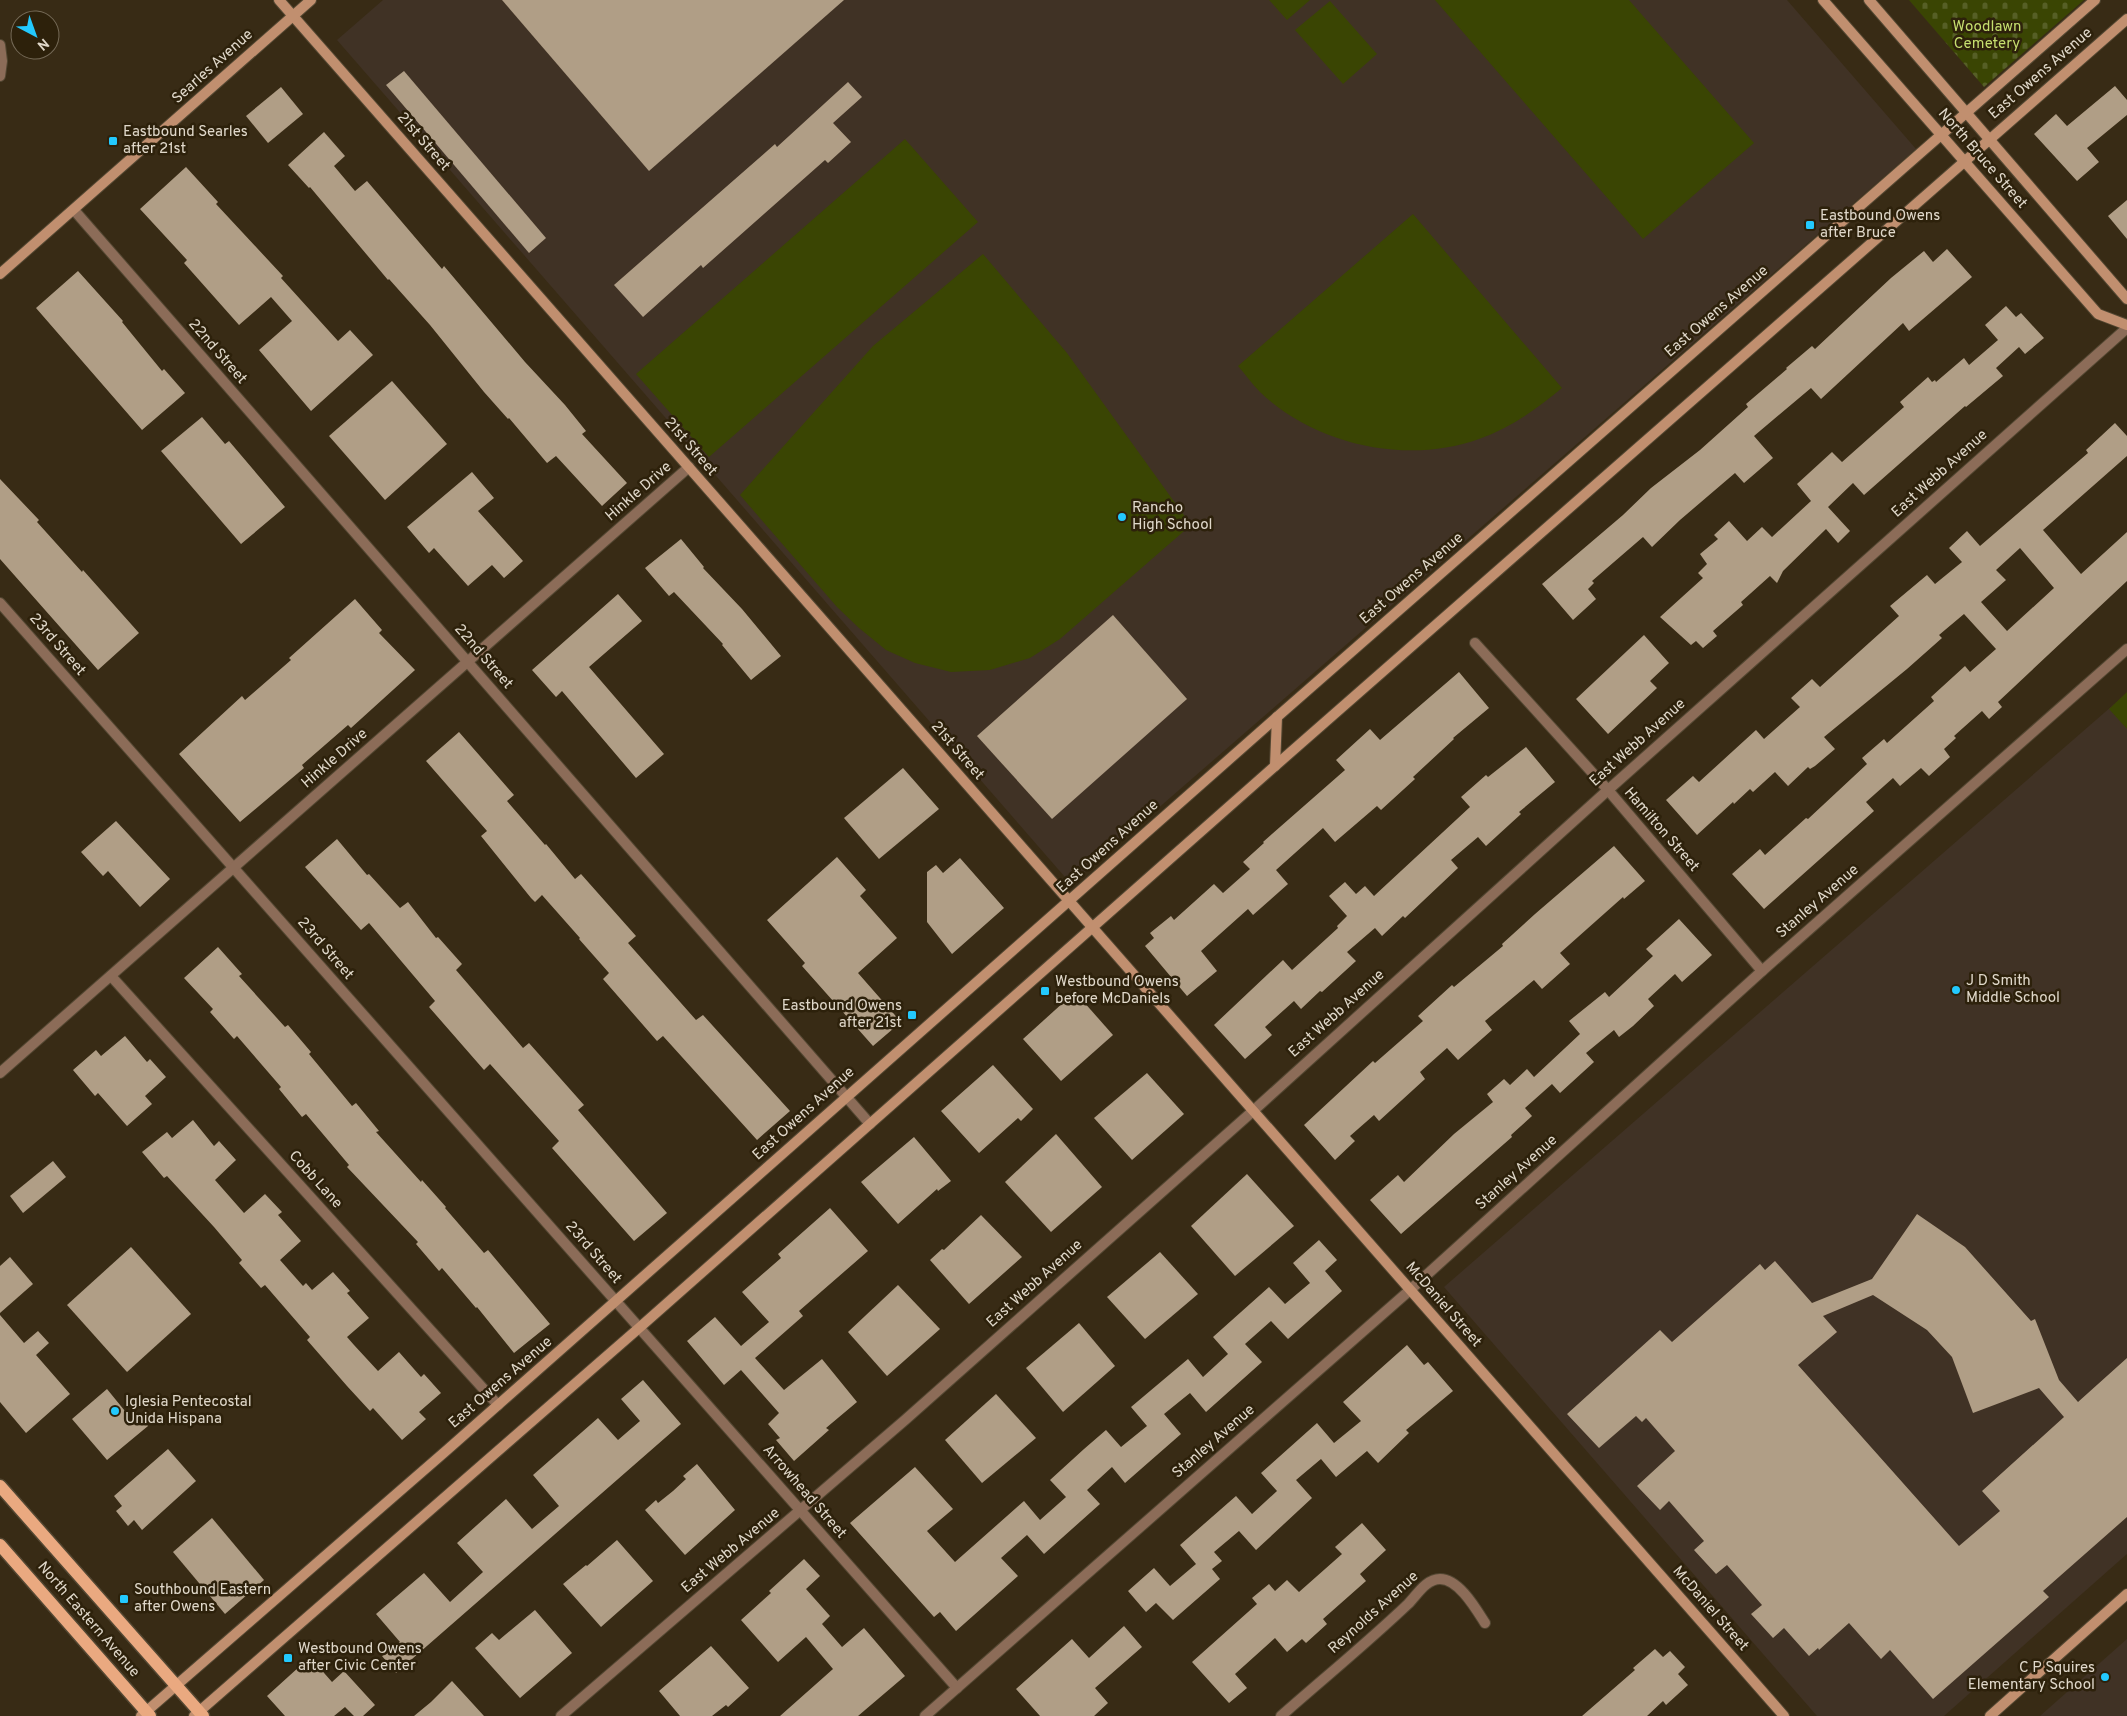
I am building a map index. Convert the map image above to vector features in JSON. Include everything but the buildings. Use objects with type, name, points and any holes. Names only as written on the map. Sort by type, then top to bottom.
[{"type":"main road","name":"21st Street","points":[[279,0],[1080,913]]},
{"type":"main road","name":"Searles Avenue","points":[[0,274],[311,0]]},
{"type":"main road","name":"North Bruce Street","points":[[1823,0],[2098,314],[2127,327]]},
{"type":"main road","name":"North Bruce Street","points":[[1869,0],[2127,299]]},
{"type":"main road","name":"East Owens Avenue","points":[[146,1715],[176,1686],[616,1302],[1277,716],[2095,0]]},
{"type":"main road","name":"East Owens Avenue","points":[[198,1715],[1275,766],[2127,19]]},
{"type":"main road","points":[[1275,766],[1277,716]]},
{"type":"main road","name":"McDaniel Street","points":[[1080,913],[1784,1716]]},
{"type":"main road","name":"North Eastern Avenue","points":[[0,1486],[176,1686],[198,1715]]},
{"type":"main road","name":"North Eastern Avenue","points":[[0,1545],[146,1715]]},
{"type":"main road","points":[[1990,1716],[2127,1594]]},
{"type":"street","points":[[0,45],[2,61],[0,76]]},
{"type":"street","name":"22nd Street","points":[[74,210],[870,1124]]},
{"type":"street","name":"East Webb Avenue","points":[[561,1716],[801,1511],[1253,1111],[1608,790],[2127,327]]},
{"type":"street","name":"Hinkle Drive","points":[[0,1073],[689,468]]},
{"type":"street","name":"23rd Street","points":[[0,603],[628,1315]]},
{"type":"street","name":"Hamilton Street","points":[[1475,643],[1608,790],[1762,971]]},
{"type":"street","name":"Stanley Avenue","points":[[925,1716],[1410,1290],[1762,971],[2127,650]]},
{"type":"street","name":"Cobb Lane","points":[[110,976],[498,1405]]},
{"type":"street","name":"Arrowhead Street","points":[[628,1315],[957,1688]]},
{"type":"street","name":"Reynolds Avenue","points":[[1281,1716],[1409,1604],[1430,1581],[1441,1579],[1452,1583],[1467,1596],[1486,1623]]},
{"type":"shaded area","name":"Rancho High School","points":[[383,0],[1787,0],[1916,149],[1071,884],[337,40]]},
{"type":"shaded area","name":"J D Smith Middle School","points":[[2127,693],[2127,1554],[1944,1716],[1817,1716],[1444,1287]]},
{"type":"shaded area","name":"C P Squires Elementary School","points":[[2127,1639],[2127,1716],[2040,1716]]},
{"type":"green space","points":[[1269,0],[1310,0],[1287,20]]},
{"type":"green space","points":[[1435,0],[1629,0],[1754,143],[1643,239]]},
{"type":"green space","name":"Woodlawn Cemetery","points":[[1909,0],[2084,0],[1984,87]]},
{"type":"green space","points":[[1330,1],[1377,54],[1343,84],[1295,30]]},
{"type":"green space","points":[[905,139],[978,222],[709,457],[636,374]]},
{"type":"green space","points":[[1413,214],[1562,388],[1523,417],[1490,435],[1451,447],[1393,450],[1363,445],[1334,437],[1307,425],[1282,410],[1260,392],[1238,366]]},
{"type":"green space","points":[[983,254],[1067,353],[1191,525],[1060,639],[1030,658],[990,670],[951,672],[915,663],[886,650],[859,628],[837,607],[740,495],[873,346]]},
{"type":"green space","points":[[2127,692],[2127,729],[2109,709]]},
{"type":"place","name":"Eastbound Searles after 21st","points":[[113,141]]},
{"type":"place","name":"Eastbound Owens after Bruce","points":[[1810,225]]},
{"type":"place","name":"Rancho High School","points":[[1122,517]]},
{"type":"place","name":"J D Smith Middle School","points":[[1956,990]]},
{"type":"place","name":"Westbound Owens before McDaniels","points":[[1045,991]]},
{"type":"place","name":"Eastbound Owens after 21st","points":[[912,1015]]},
{"type":"place","name":"Iglesia Pentecostal Unida Hispana","points":[[115,1411]]},
{"type":"place","name":"Southbound Eastern after Owens","points":[[124,1599]]},
{"type":"place","name":"Westbound Owens after Civic Center","points":[[288,1658]]},
{"type":"place","name":"C P Squires Elementary School","points":[[2105,1677]]}]
